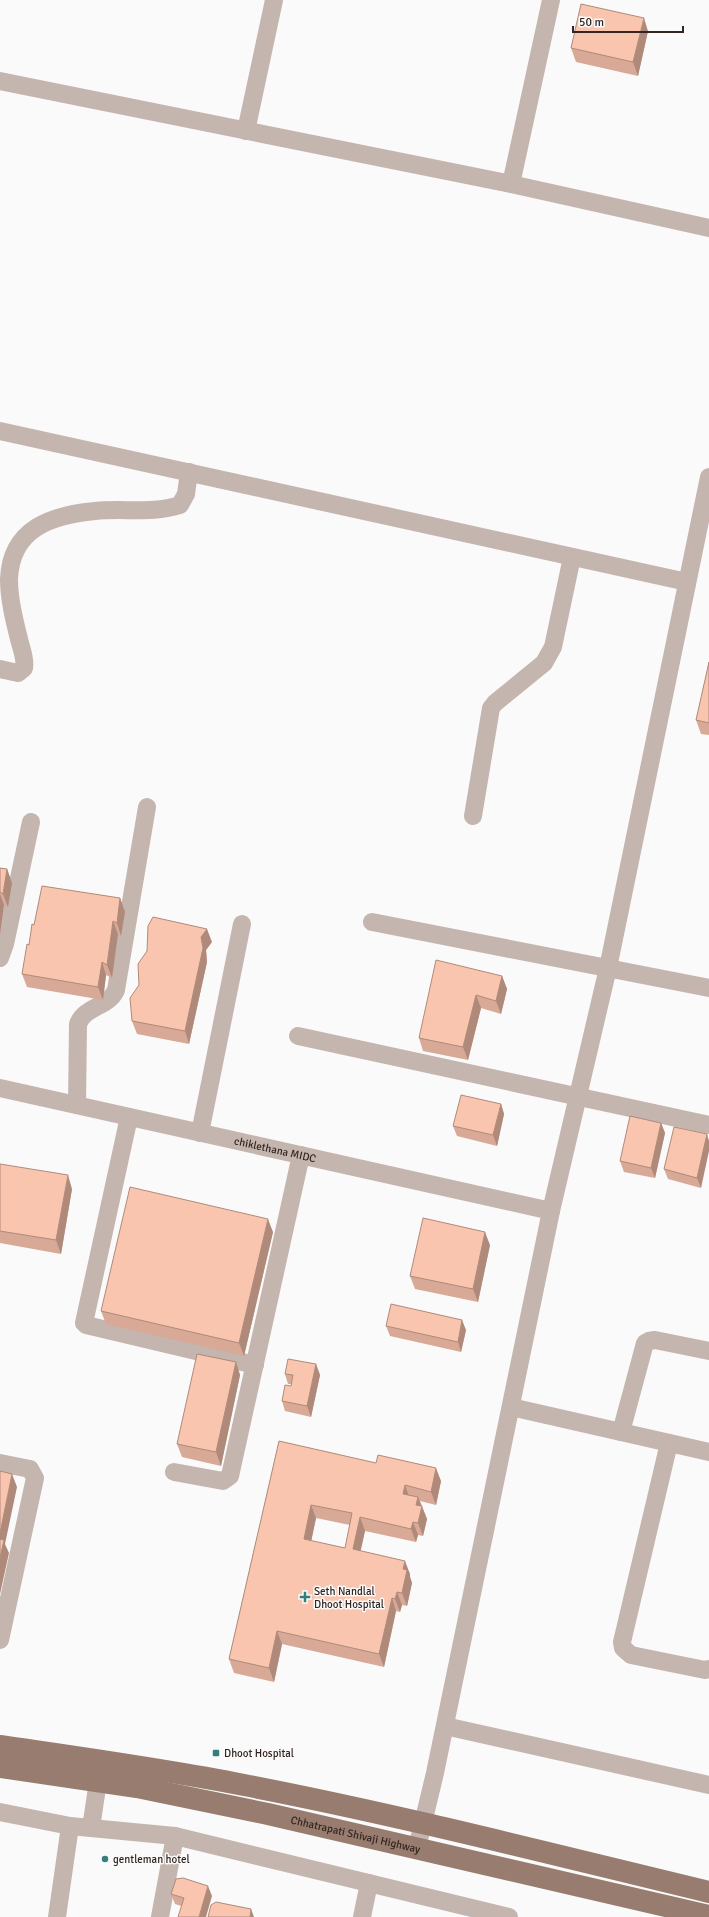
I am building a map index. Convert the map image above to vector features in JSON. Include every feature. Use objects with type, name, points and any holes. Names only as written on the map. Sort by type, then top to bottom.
[{"type":"main road","points":[[0,1746],[144,1767],[245,1785],[423,1823],[709,1892]]},
{"type":"main road","name":"Chhatrapati Shivaji Highway","points":[[0,1767],[137,1787],[268,1814],[417,1848],[658,1911],[709,1916]]},
{"type":"street","points":[[246,131],[274,0]]},
{"type":"street","points":[[511,184],[551,0]]},
{"type":"street","points":[[0,81],[511,184],[709,228]]},
{"type":"street","points":[[0,431],[687,582]]},
{"type":"street","points":[[0,669],[18,673],[24,668],[9,592],[12,562],[24,537],[31,530],[44,522],[61,516],[95,510],[167,509],[180,505],[186,494],[189,472]]},
{"type":"street","points":[[417,1848],[444,1726],[551,1211],[608,968],[687,582],[702,542],[709,477]]},
{"type":"street","points":[[473,816],[491,708],[495,703],[544,663],[550,655],[572,557]]},
{"type":"street","points":[[77,1105],[78,1024],[81,1017],[86,1012],[112,998],[116,990],[147,807]]},
{"type":"street","points":[[0,958],[5,944],[31,822]]},
{"type":"street","points":[[372,922],[709,988]]},
{"type":"street","points":[[200,1133],[242,924]]},
{"type":"street","points":[[298,1036],[578,1098],[709,1125]]},
{"type":"street","name":"chiklethana MIDC","points":[[0,1088],[551,1211]]},
{"type":"street","points":[[129,1117],[122,1186],[84,1323],[86,1325],[255,1365]]},
{"type":"street","points":[[174,1472],[223,1481],[230,1476],[255,1365],[278,1224],[301,1155]]},
{"type":"street","points":[[621,1432],[645,1343],[655,1340],[709,1351]]},
{"type":"street","points":[[511,1407],[709,1452]]},
{"type":"street","points":[[669,1443],[622,1642],[623,1648],[631,1655],[705,1670],[709,1669]]},
{"type":"street","points":[[0,1463],[30,1469],[35,1478],[0,1640]]},
{"type":"street","points":[[444,1726],[709,1785]]},
{"type":"street","points":[[91,1828],[98,1781]]},
{"type":"street","points":[[0,1812],[70,1826],[175,1836],[369,1883],[461,1911],[509,1917]]},
{"type":"street","points":[[57,1917],[70,1826]]},
{"type":"street","points":[[160,1917],[175,1836]]},
{"type":"street","points":[[362,1917],[369,1883]]},
{"type":"building","points":[[581,4],[644,18],[633,62],[571,48]]},
{"type":"building","points":[[709,662],[709,723],[696,720]]},
{"type":"building","points":[[0,868],[7,869],[3,894],[0,892]]},
{"type":"building","points":[[42,886],[120,898],[117,923],[113,921],[107,965],[102,962],[98,987],[22,974],[27,944],[29,945],[32,924],[34,925]]},
{"type":"building","points":[[153,917],[207,929],[201,937],[203,948],[185,1031],[132,1021],[130,998],[139,985],[138,964],[147,951],[148,926]]},
{"type":"building","points":[[436,960],[502,976],[496,1001],[476,995],[463,1047],[419,1038]]},
{"type":"building","points":[[461,1095],[501,1104],[493,1135],[453,1126]]},
{"type":"building","points":[[630,1116],[661,1123],[651,1168],[620,1161]]},
{"type":"building","points":[[674,1127],[707,1134],[697,1178],[664,1169]]},
{"type":"building","points":[[0,1164],[68,1175],[56,1240],[0,1231]]},
{"type":"building","points":[[130,1187],[268,1219],[239,1343],[101,1311]]},
{"type":"building","points":[[423,1218],[485,1232],[473,1289],[410,1276]]},
{"type":"building","points":[[391,1304],[462,1320],[458,1342],[386,1326]]},
{"type":"building","points":[[197,1354],[236,1362],[216,1452],[177,1444]]},
{"type":"building","points":[[288,1359],[316,1364],[307,1406],[282,1401],[285,1385],[291,1386],[293,1375],[285,1374]]},
{"type":"building","points":[[279,1441],[376,1463],[378,1455],[436,1468],[431,1492],[405,1485],[403,1494],[418,1497],[416,1505],[422,1506],[418,1523],[413,1522],[411,1529],[360,1517],[353,1549],[405,1561],[403,1569],[407,1570],[402,1593],[397,1592],[395,1599],[392,1598],[379,1654],[277,1631],[269,1668],[229,1659]],"holes":[[[311,1505],[352,1513],[345,1548],[304,1539]]]},
{"type":"building","points":[[0,1471],[12,1474],[0,1533]]},
{"type":"building","points":[[0,1539],[4,1540],[0,1558]]},
{"type":"building","points":[[183,1878],[208,1886],[199,1917],[178,1917],[184,1898],[171,1894],[176,1879]]},
{"type":"building","points":[[216,1902],[251,1909],[250,1917],[208,1917],[211,1905]]},
{"type":"place","name":"Seth Nandlal Dhoot Hospital","points":[[305,1597]]},
{"type":"place","name":"Dhoot Hospital","points":[[216,1753]]},
{"type":"place","name":"gentleman hotel","points":[[105,1859]]}]
